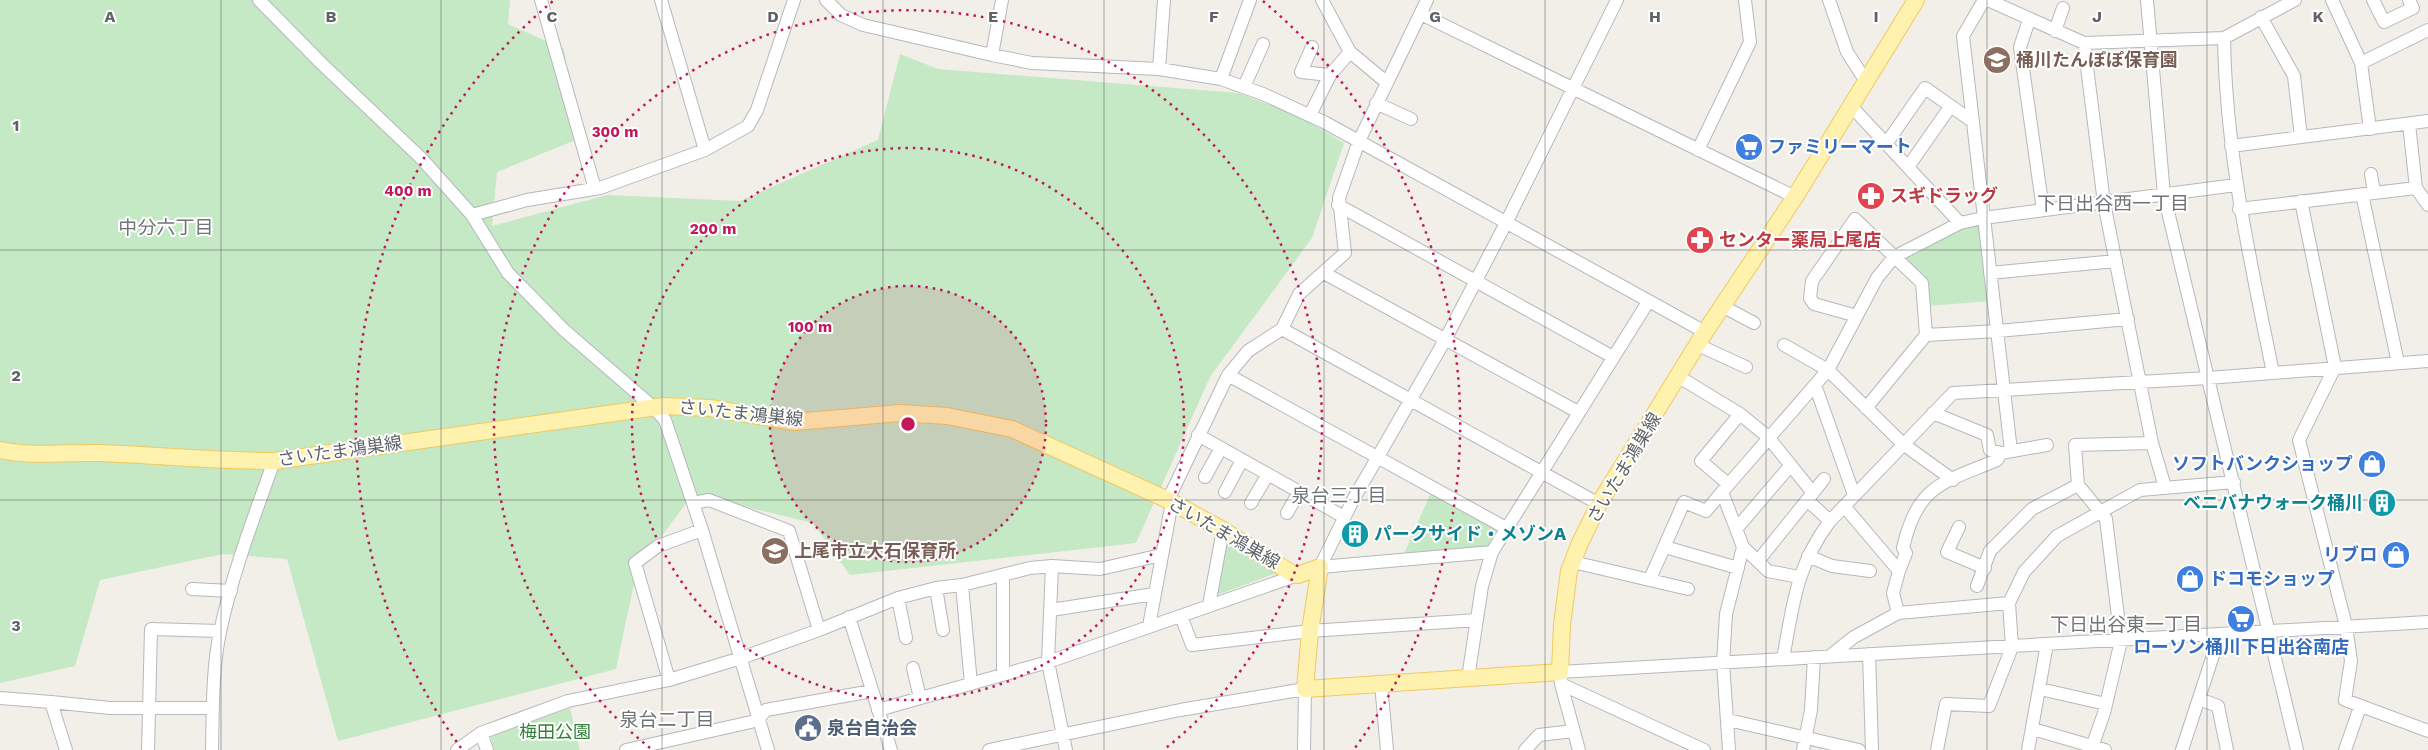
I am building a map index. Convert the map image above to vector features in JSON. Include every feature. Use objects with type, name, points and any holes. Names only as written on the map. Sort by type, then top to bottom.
[{"type":"main road","name":"さいたま鴻巣線","points":[[1561,678],[1562,625],[1569,571],[1599,504],[1679,377],[1701,338],[1794,197],[1864,80],[1916,0]]},
{"type":"main road","name":"さいたま鴻巣線","points":[[0,450],[52,455],[98,453],[220,461],[274,461],[368,446],[537,426],[653,407],[710,408],[794,422],[900,413],[947,416],[1012,430],[1170,501],[1298,575],[1320,566]]},
{"type":"main road","points":[[1320,566],[1310,631],[1306,689],[1468,678],[1561,678]]},
{"type":"street","points":[[259,0],[329,71],[422,158],[472,215],[508,273],[564,330],[653,407],[665,420],[702,530],[768,750]]},
{"type":"street","points":[[541,0],[595,189]]},
{"type":"street","points":[[661,0],[705,150]]},
{"type":"street","points":[[472,215],[527,200],[595,189],[705,150],[748,126],[757,110],[794,0]]},
{"type":"street","points":[[826,0],[840,15],[863,25],[992,55],[1032,63],[1159,69],[1221,79],[1244,87],[1310,115],[1359,141],[1648,302],[1746,367]]},
{"type":"street","points":[[992,55],[1002,0]]},
{"type":"street","points":[[1159,69],[1164,0]]},
{"type":"street","points":[[1221,79],[1250,0]]},
{"type":"street","points":[[1322,0],[1350,52],[1386,82]]},
{"type":"street","points":[[1149,626],[1170,501],[1198,435],[1228,375],[1248,351],[1282,329],[1300,294],[1345,253],[1338,205],[1359,141],[1427,0]]},
{"type":"street","points":[[1320,566],[1344,517],[1445,340],[1476,281],[1617,0]]},
{"type":"street","points":[[1698,150],[1750,42],[1745,0]]},
{"type":"street","points":[[1829,0],[1847,52],[1864,80]]},
{"type":"street","points":[[2006,452],[2004,390],[1998,331],[1983,218],[1963,36],[1986,0],[2084,43],[2224,38],[2295,0]]},
{"type":"street","points":[[2147,0],[2164,195],[2298,750]]},
{"type":"street","points":[[2332,0],[2361,63],[2370,129]]},
{"type":"street","points":[[2373,0],[2384,22],[2413,8],[2409,0]]},
{"type":"street","points":[[2055,31],[2063,8]]},
{"type":"street","points":[[1421,14],[1794,197]]},
{"type":"street","points":[[2262,17],[2294,76],[2301,137]]},
{"type":"street","points":[[2028,20],[2020,47],[2043,210]]},
{"type":"street","points":[[2361,63],[2428,30]]},
{"type":"street","points":[[2224,38],[2225,91],[2239,209],[2273,373]]},
{"type":"street","points":[[2084,43],[2104,203],[2152,443],[2165,487]]},
{"type":"street","points":[[1244,87],[1262,44]]},
{"type":"street","points":[[1312,47],[1301,72],[1330,75]]},
{"type":"street","points":[[1310,115],[1330,75],[1350,52]]},
{"type":"street","points":[[1886,144],[1925,88],[1950,108],[1972,121]]},
{"type":"street","points":[[1376,103],[1411,119]]},
{"type":"street","points":[[1850,105],[1960,223]]},
{"type":"street","points":[[1908,167],[1950,108]]},
{"type":"street","points":[[2231,146],[2428,121]]},
{"type":"street","points":[[2409,124],[2416,188],[2428,205]]},
{"type":"street","points":[[2371,174],[2368,193],[2398,363]]},
{"type":"street","points":[[1650,579],[1684,502],[1706,510],[1828,370],[1877,278],[1894,257],[1960,223],[1983,218],[2236,185]]},
{"type":"street","points":[[2239,209],[2301,200],[2416,188]]},
{"type":"street","points":[[2301,200],[2335,367],[2299,440],[2346,626],[2351,661],[2345,700],[2428,731]]},
{"type":"street","points":[[1338,205],[1613,357]]},
{"type":"street","points":[[1857,316],[1814,304],[1810,298],[1812,282],[1855,220],[1922,283],[1926,335],[1866,408]]},
{"type":"street","points":[[1990,273],[2116,261]]},
{"type":"street","points":[[1324,273],[1578,412]]},
{"type":"street","points":[[1468,678],[1482,586],[1492,552],[1648,302]]},
{"type":"street","points":[[1722,306],[1754,323]]},
{"type":"street","points":[[1926,335],[1998,331],[2128,319]]},
{"type":"street","points":[[1282,329],[1599,504]]},
{"type":"street","points":[[1784,345],[1828,370],[1903,444],[1953,480]]},
{"type":"street","points":[[1783,659],[1799,577],[1815,541],[1830,521],[1952,393],[2208,378],[2428,361]]},
{"type":"street","points":[[1228,375],[1377,459],[1506,528]]},
{"type":"street","points":[[1679,377],[1740,414],[1768,437],[1830,521]]},
{"type":"street","points":[[1815,385],[1854,496]]},
{"type":"street","points":[[1933,413],[1987,435],[1990,450],[2006,452],[2047,445]]},
{"type":"street","points":[[1740,414],[1702,461],[1725,488],[1743,547],[1768,571],[1799,577]]},
{"type":"street","points":[[1198,435],[1344,517]]},
{"type":"street","points":[[2091,748],[2106,704],[2121,641],[2106,519],[2078,485],[2075,445],[2152,443]]},
{"type":"street","points":[[1205,477],[1222,448]]},
{"type":"street","points":[[1898,613],[1893,593],[1906,553],[1902,548],[1908,525],[1917,506],[1930,492],[1943,483],[1997,460],[2006,452]]},
{"type":"street","points":[[1225,492],[1242,460]]},
{"type":"street","points":[[212,750],[212,708],[220,631],[231,591],[274,461]]},
{"type":"street","points":[[1737,528],[1790,466]]},
{"type":"street","points":[[1251,503],[1268,474]]},
{"type":"street","points":[[1758,561],[1824,479]]},
{"type":"street","points":[[1937,750],[1946,704],[1989,706],[2012,647],[2009,603],[2024,572],[2057,536],[2140,490],[2234,482]]},
{"type":"street","points":[[1977,586],[1990,551],[2032,509],[2078,485]]},
{"type":"street","points":[[1287,513],[1299,492]]},
{"type":"street","points":[[693,503],[709,500],[789,531],[819,630]]},
{"type":"street","points":[[1844,506],[1899,570]]},
{"type":"street","points":[[1959,527],[1946,552],[1984,568]]},
{"type":"street","points":[[669,680],[635,562],[658,546],[702,530]]},
{"type":"street","points":[[1209,605],[1223,530]]},
{"type":"street","points":[[1665,547],[1738,568]]},
{"type":"street","points":[[1730,750],[1724,663],[1726,614],[1743,547]]},
{"type":"street","points":[[1320,566],[1492,552]]},
{"type":"street","points":[[457,750],[480,733],[568,701],[669,680],[741,658],[819,630],[898,598],[936,588],[962,585],[1003,576],[1030,568],[1052,566],[1100,569],[1161,555]]},
{"type":"street","points":[[1808,556],[1832,566],[1870,571]]},
{"type":"street","points":[[1573,562],[1688,589]]},
{"type":"street","points":[[1052,566],[1048,662],[1066,750]]},
{"type":"street","points":[[878,710],[1048,662],[1298,575]]},
{"type":"street","points":[[1003,576],[1003,674]]},
{"type":"street","points":[[962,585],[971,684]]},
{"type":"street","points":[[936,588],[943,630]]},
{"type":"street","points":[[192,589],[231,591]]},
{"type":"street","points":[[1051,610],[1154,594]]},
{"type":"street","points":[[898,598],[906,638]]},
{"type":"street","points":[[1830,656],[1854,637],[1898,613],[2009,603]]},
{"type":"street","points":[[1181,616],[1192,646],[1310,631],[1477,620]]},
{"type":"street","points":[[849,617],[891,750]]},
{"type":"street","points":[[1561,678],[1783,659],[2428,622]]},
{"type":"street","points":[[148,750],[151,629],[220,631]]},
{"type":"street","points":[[2182,750],[2220,634]]},
{"type":"street","points":[[2028,750],[2047,644]]},
{"type":"street","points":[[1869,654],[1872,750]]},
{"type":"street","points":[[1805,745],[1814,657]]},
{"type":"street","points":[[913,668],[920,698]]},
{"type":"street","points":[[1561,678],[1579,750]]},
{"type":"street","points":[[1561,678],[1704,750]]},
{"type":"street","points":[[1381,684],[1387,750]]},
{"type":"street","points":[[989,750],[1180,710],[1306,689],[1304,750]]},
{"type":"street","points":[[2040,689],[2106,704]]},
{"type":"street","points":[[626,750],[759,718],[766,710],[872,691]]},
{"type":"street","points":[[0,698],[110,708],[212,708]]},
{"type":"street","points":[[2199,699],[2218,706],[2228,750]]},
{"type":"street","points":[[51,702],[66,750]]},
{"type":"street","points":[[2345,750],[2360,707]]},
{"type":"street","points":[[1728,720],[1805,745],[1859,750]]},
{"type":"street","points":[[2033,729],[2091,748],[2105,750]]},
{"type":"street","points":[[1525,750],[1539,735],[1573,731]]},
{"type":"street","points":[[480,733],[487,750]]},
{"type":"green space","points":[[0,0],[510,0],[508,24],[564,49],[578,139],[497,172],[492,226],[607,195],[740,201],[878,140],[900,54],[938,69],[1238,93],[1299,116],[1344,143],[1312,238],[1210,377],[1136,543],[850,575],[813,523],[693,494],[637,569],[616,669],[338,741],[287,559],[223,554],[100,580],[75,666],[0,683]]},
{"type":"green space","points":[[1977,223],[1980,226],[1990,301],[1928,306],[1904,262],[1905,258],[1965,225]]},
{"type":"green space","points":[[1432,490],[1502,520],[1488,548],[1404,554]]},
{"type":"green space","points":[[1226,535],[1285,570],[1217,595]]},
{"type":"green space","name":"梅田公園","points":[[570,708],[580,750],[494,750],[490,734]]},
{"type":"place","name":"桶川たんぽぽ保育園","points":[[1997,60]]},
{"type":"place","name":"ファミリーマート","points":[[1749,147]]},
{"type":"place","name":"スギドラッグ","points":[[1871,196]]},
{"type":"place","name":"センター薬局上尾店","points":[[1700,240]]},
{"type":"place","name":"ソフトバンクショップ","points":[[2372,464]]},
{"type":"place","name":"ベニバナウォーク桶川","points":[[2382,503]]},
{"type":"place","name":"パークサイド・メゾンA","points":[[1355,534]]},
{"type":"place","name":"上尾市立大石保育所","points":[[775,551]]},
{"type":"place","name":"リブロ","points":[[2396,555]]},
{"type":"place","name":"ドコモショップ","points":[[2190,579]]},
{"type":"place","name":"ローソン桶川下日出谷南店","points":[[2241,619]]},
{"type":"place","name":"泉台自治会","points":[[808,728]]},
{"type":"district","name":"下日出谷西一丁目","points":[[2113,203]]},
{"type":"district","name":"中分六丁目","points":[[166,227]]},
{"type":"district","name":"泉台三丁目","points":[[1339,495]]},
{"type":"district","name":"下日出谷東一丁目","points":[[2126,624]]},
{"type":"district","name":"泉台二丁目","points":[[667,719]]}]
